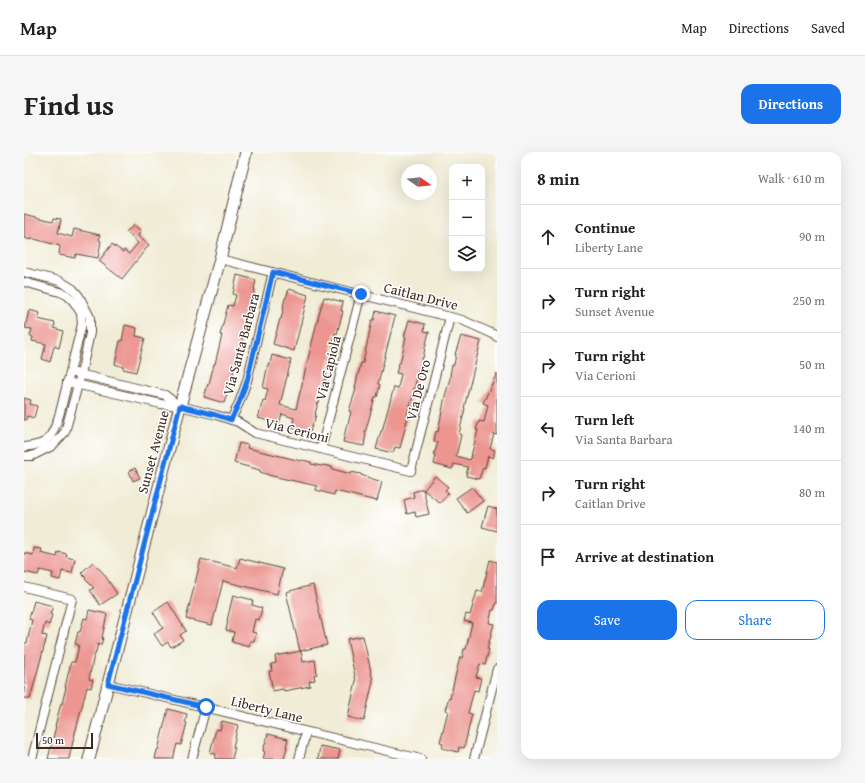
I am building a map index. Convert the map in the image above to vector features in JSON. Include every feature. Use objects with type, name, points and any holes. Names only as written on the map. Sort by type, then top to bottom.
[{"type":"main road","name":"Sunset Avenue","points":[[89,759],[180,406],[220,259],[246,152]]},
{"type":"street","name":"Caitlan Drive","points":[[220,259],[462,320],[497,337]]},
{"type":"street","points":[[24,272],[60,281],[72,289],[79,296],[90,318],[90,334],[65,432],[52,446],[32,456],[24,456]]},
{"type":"street","name":"Via Santa Barbara","points":[[231,420],[247,381],[273,272]]},
{"type":"street","points":[[24,282],[67,295],[74,302],[81,313],[82,324],[56,424],[46,441],[34,446],[24,447]]},
{"type":"street","name":"Via Capiola","points":[[321,449],[361,294]]},
{"type":"street","name":"Via De Oro","points":[[411,470],[450,317]]},
{"type":"street","name":"Via Cerioni","points":[[70,372],[165,394],[180,406]]},
{"type":"street","name":"Via Cerioni","points":[[67,382],[216,415],[238,422],[255,433],[411,470]]},
{"type":"street","points":[[24,587],[72,599],[32,759]]},
{"type":"street","points":[[474,759],[497,669]]},
{"type":"street","name":"Liberty Lane","points":[[108,684],[406,757],[421,759]]},
{"type":"street","points":[[192,759],[206,707]]},
{"type":"street","points":[[299,759],[306,732]]},
{"type":"building","points":[[24,214],[53,221],[54,218],[61,219],[58,233],[72,237],[74,229],[100,235],[99,240],[101,241],[98,258],[76,254],[75,258],[59,255],[60,246],[31,238],[31,240],[24,238]]},
{"type":"building","points":[[134,225],[141,231],[138,236],[149,245],[122,279],[99,261],[112,244],[123,252],[124,250],[129,254],[138,243],[126,232]]},
{"type":"building","points":[[237,275],[256,280],[240,352],[238,352],[224,403],[204,397],[215,364],[222,335],[220,335],[228,305],[233,306],[236,295],[233,294]]},
{"type":"building","points":[[289,289],[308,295],[294,351],[273,344],[281,319],[285,298]]},
{"type":"building","points":[[324,297],[343,302],[341,311],[343,311],[337,334],[335,333],[331,359],[329,358],[325,381],[324,380],[314,423],[313,422],[310,432],[292,427],[294,418],[282,414],[279,424],[258,418],[268,389],[263,388],[268,364],[270,364],[272,355],[291,360],[280,405],[296,409]]},
{"type":"building","points":[[29,310],[40,313],[38,319],[55,323],[54,328],[63,331],[59,348],[54,346],[50,362],[42,359],[46,344],[32,341],[33,337],[30,336],[32,329],[25,328]]},
{"type":"building","points":[[376,311],[395,316],[378,384],[380,385],[377,397],[375,397],[365,433],[364,446],[343,442],[361,363],[363,363],[372,320],[374,320]]},
{"type":"building","points":[[409,320],[425,324],[424,331],[429,332],[407,415],[400,448],[395,447],[393,453],[376,449],[394,387],[398,388],[401,374],[396,373],[400,363],[406,337],[404,337]]},
{"type":"building","points":[[125,325],[137,328],[136,336],[145,338],[136,372],[123,369],[123,367],[115,364]]},
{"type":"building","points":[[461,336],[481,341],[464,408],[459,434],[461,435],[456,456],[470,460],[478,430],[476,430],[479,421],[484,422],[488,405],[483,403],[497,373],[497,435],[494,434],[490,449],[495,450],[493,458],[488,456],[485,468],[483,467],[479,479],[466,476],[468,467],[454,464],[452,469],[434,464],[436,456],[434,455],[438,442],[434,441],[436,431],[438,432],[452,365],[454,365],[455,354]]},
{"type":"building","points":[[24,398],[31,400],[30,404],[37,406],[34,418],[27,416],[26,420],[24,420]]},
{"type":"building","points":[[239,443],[248,445],[247,448],[311,462],[311,464],[332,467],[332,469],[351,474],[351,472],[361,474],[382,482],[377,501],[335,491],[334,495],[316,490],[317,486],[272,476],[260,472],[260,470],[234,463]]},
{"type":"building","points":[[135,468],[140,478],[133,481],[129,471]]},
{"type":"building","points":[[435,476],[448,487],[445,490],[449,493],[440,503],[424,490]]},
{"type":"building","points":[[472,487],[483,501],[467,513],[456,498]]},
{"type":"building","points":[[423,489],[429,514],[416,517],[415,512],[407,514],[404,500],[414,497],[413,492]]},
{"type":"building","points":[[488,506],[497,509],[497,531],[482,527]]},
{"type":"building","points":[[34,548],[42,549],[41,553],[57,557],[58,552],[67,554],[66,557],[75,559],[72,573],[62,571],[60,580],[52,578],[53,573],[40,570],[38,575],[24,572],[24,553],[33,555]]},
{"type":"building","points":[[240,558],[283,569],[277,594],[223,581],[212,625],[186,619],[201,559],[237,568]]},
{"type":"building","points":[[490,560],[497,562],[497,604],[494,610],[492,610],[489,623],[494,624],[487,649],[489,649],[485,665],[480,664],[476,677],[481,678],[478,691],[474,690],[468,713],[472,714],[464,748],[459,747],[458,752],[442,748],[443,743],[440,742],[448,711],[445,710],[449,697],[450,698],[460,657],[462,658],[464,649],[466,649],[472,623],[464,621],[466,614],[470,615],[477,591],[482,592]]},
{"type":"building","points":[[93,562],[104,574],[117,594],[100,605],[90,590],[94,588],[81,573]]},
{"type":"building","points":[[313,585],[327,645],[300,651],[286,592]]},
{"type":"building","points":[[233,595],[253,600],[252,605],[262,608],[259,620],[255,619],[252,632],[256,633],[254,641],[250,641],[249,647],[232,642],[234,632],[226,630]]},
{"type":"building","points":[[34,601],[53,606],[50,614],[52,615],[49,625],[45,623],[42,635],[47,636],[30,699],[24,698],[26,684],[24,683],[24,643],[27,643],[32,620],[29,619]]},
{"type":"building","points":[[168,602],[186,631],[180,635],[183,640],[171,647],[168,642],[162,646],[154,634],[163,628],[153,612]]},
{"type":"building","points":[[89,610],[107,614],[101,645],[98,644],[94,655],[89,679],[93,680],[91,688],[87,687],[69,759],[48,759],[71,662],[75,662],[79,645],[75,644],[78,632],[80,632],[84,618],[87,619]]},
{"type":"building","points":[[363,636],[373,681],[364,721],[348,717],[356,681],[347,639]]},
{"type":"building","points":[[301,651],[303,662],[315,660],[317,674],[314,675],[315,680],[309,681],[310,686],[284,691],[283,689],[273,691],[269,671],[272,671],[271,664],[276,663],[275,656]]},
{"type":"building","points":[[168,709],[187,714],[185,722],[187,723],[181,745],[177,744],[173,759],[155,759],[158,750]]},
{"type":"building","points":[[222,721],[238,725],[232,759],[215,759],[216,754],[210,753],[216,729],[220,730]]},
{"type":"building","points":[[268,734],[288,739],[284,759],[263,759],[265,752],[263,751]]},
{"type":"building","points":[[320,746],[340,750],[338,759],[318,759]]},
{"type":"route","points":[[206,707],[108,684],[180,406],[231,420],[247,381],[273,272],[361,294]]}]
